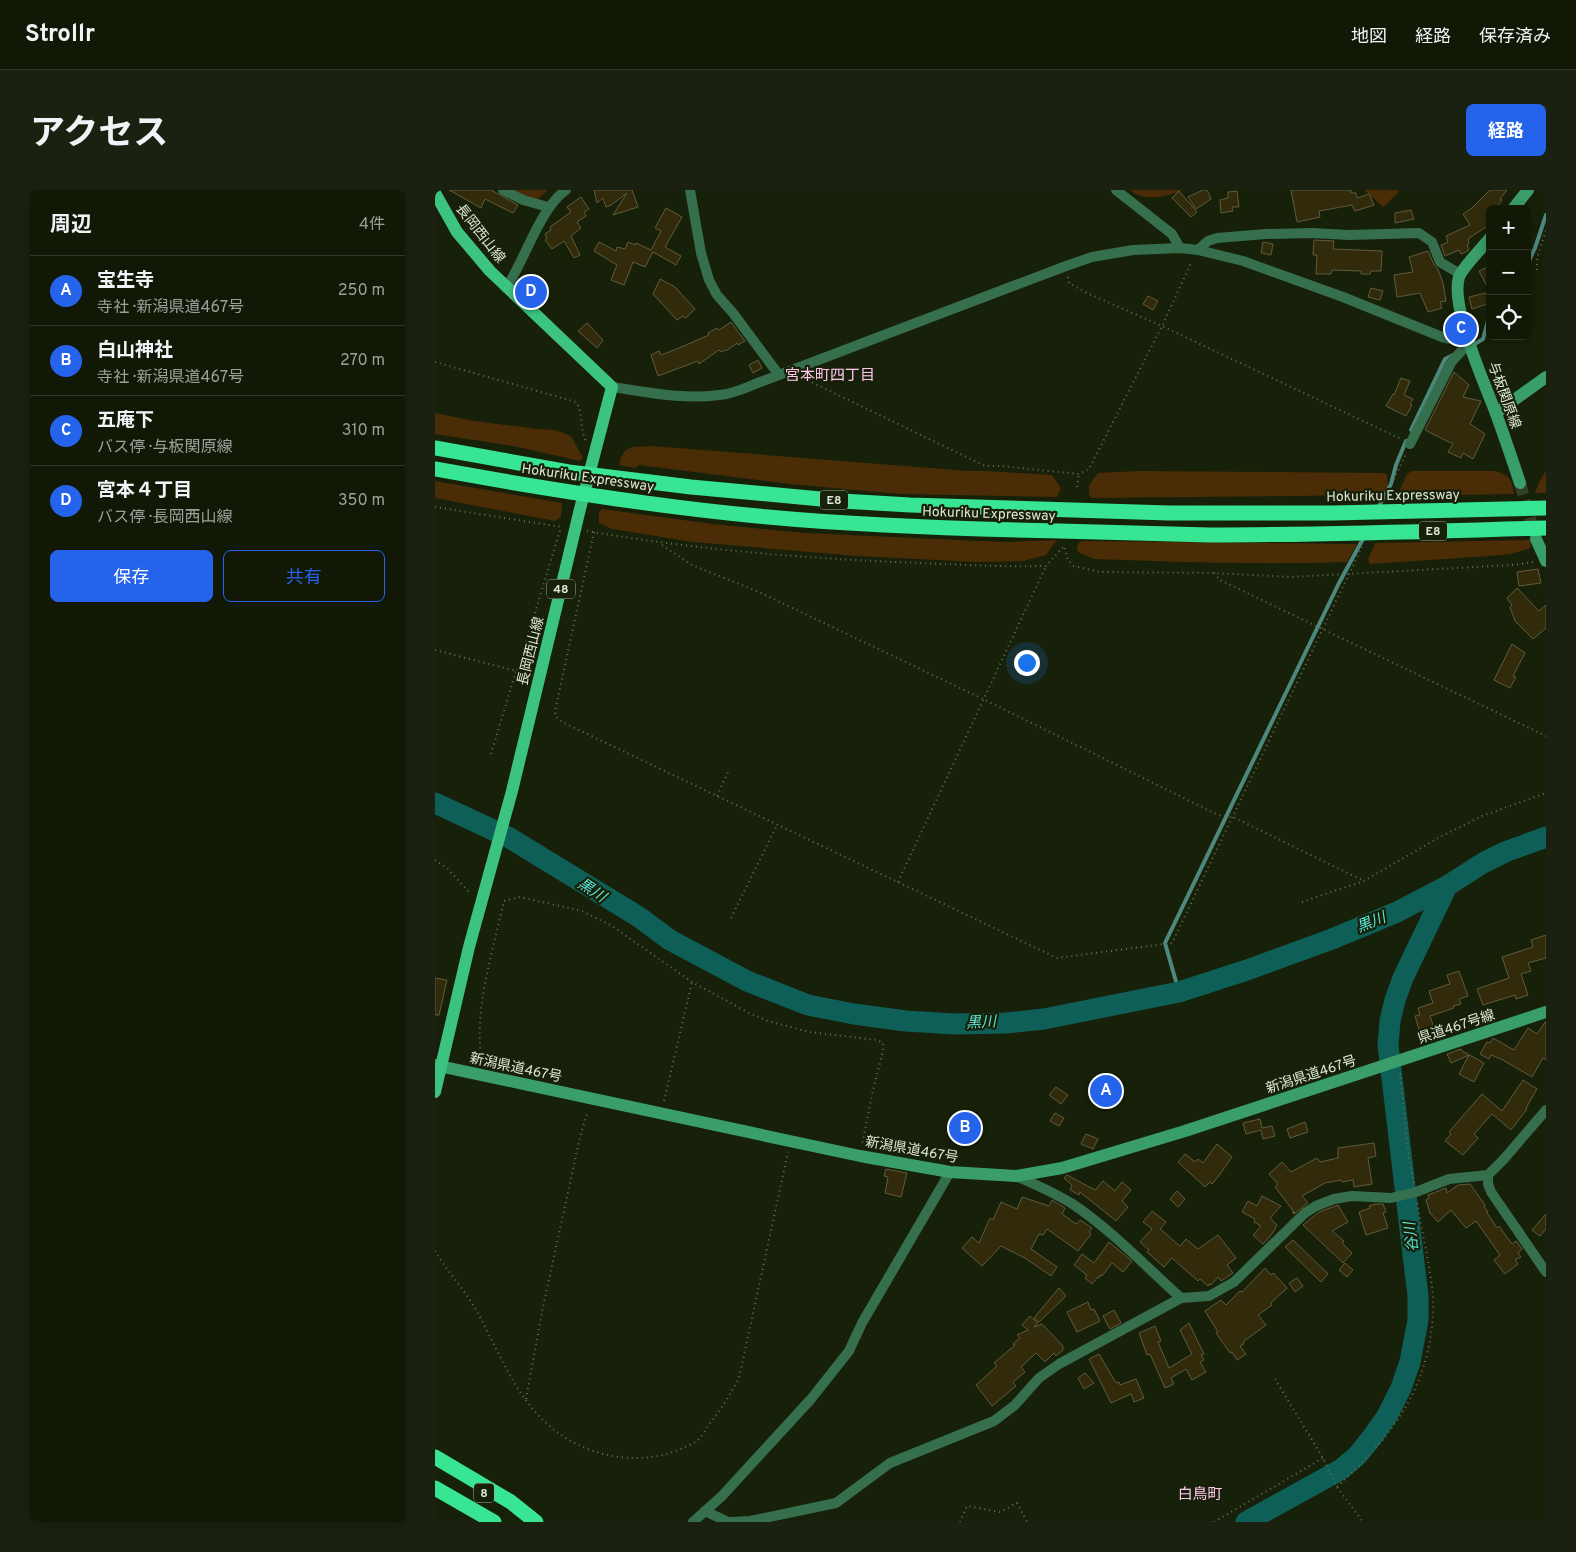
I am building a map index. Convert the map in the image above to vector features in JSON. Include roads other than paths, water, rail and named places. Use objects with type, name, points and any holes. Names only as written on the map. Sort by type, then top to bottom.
[{"type":"highway","name":"Hokuriku Expressway","points":[[435,448],[569,472],[691,487],[842,501],[1169,513],[1333,513],[1546,508]]},
{"type":"highway","name":"Hokuriku Expressway","points":[[435,469],[562,491],[767,517],[983,530],[1209,535],[1541,533]]},
{"type":"highway","points":[[435,1457],[511,1502],[534,1522]]},
{"type":"highway","name":"8","points":[[435,1465],[534,1522]]},
{"type":"highway","name":"8","points":[[435,1488],[494,1522]]},
{"type":"main road","points":[[1516,205],[1528,190]]},
{"type":"main road","name":"長岡西山線","points":[[435,193],[457,232],[506,288],[612,387],[575,529],[512,791],[438,1066],[435,1092]]},
{"type":"main road","points":[[1460,274],[1486,243]]},
{"type":"main road","name":"与板関原線","points":[[1460,274],[1458,297],[1469,343],[1520,483]]},
{"type":"main road","points":[[1496,413],[1546,378]]},
{"type":"main road","points":[[1541,533],[1546,561]]},
{"type":"main road","name":"県道467号線","points":[[1376,1069],[1398,1060],[1546,1012]]},
{"type":"main road","name":"新潟県道467号","points":[[438,1066],[860,1156],[950,1172],[1016,1176],[1062,1168],[1185,1131],[1376,1069]]},
{"type":"street","points":[[503,190],[523,200],[548,207]]},
{"type":"street","points":[[506,288],[515,274],[548,207],[566,190]]},
{"type":"street","points":[[690,190],[701,253],[709,280],[717,295],[733,313],[779,375]]},
{"type":"street","points":[[1116,190],[1172,234],[1180,248]]},
{"type":"street","points":[[1198,250],[1208,241],[1217,238],[1267,234],[1312,233],[1349,235],[1419,233],[1432,242],[1440,262],[1460,274]]},
{"type":"street","points":[[612,387],[684,397],[720,395],[790,371],[1092,257],[1113,252],[1180,248],[1198,250],[1243,261],[1343,296],[1442,337],[1469,343],[1452,362],[1410,444]]},
{"type":"street","points":[[1546,1110],[1488,1175],[1487,1184],[1546,1272]]},
{"type":"street","points":[[693,1522],[723,1496],[811,1399],[849,1351],[862,1323],[950,1172]]},
{"type":"street","points":[[705,1511],[729,1522],[750,1521],[836,1503],[890,1463],[994,1421],[1015,1405],[1039,1378],[1059,1364],[1181,1298],[1209,1296],[1235,1282],[1305,1213],[1316,1206],[1334,1199],[1353,1196],[1391,1198],[1416,1192],[1449,1179],[1488,1175]]},
{"type":"street","points":[[1016,1176],[1072,1204],[1111,1234],[1181,1298]]},
{"type":"waterway","points":[[1531,256],[1546,215]]},
{"type":"waterway","points":[[1473,345],[1483,339],[1486,328]]},
{"type":"waterway","points":[[1411,430],[1445,359],[1453,355]]},
{"type":"waterway","points":[[1378,508],[1391,484],[1396,465],[1406,441]]},
{"type":"waterway","points":[[1179,992],[1165,943],[1339,583],[1364,537]]},
{"type":"waterway","name":"黒川","points":[[435,803],[508,837],[639,917],[670,940],[747,981],[808,1005],[906,1021],[955,1024],[1006,1023],[1044,1019],[1179,992],[1332,939],[1397,912],[1447,886],[1483,863],[1505,852],[1546,837]]},
{"type":"waterway","name":"谷川","points":[[1246,1522],[1340,1470],[1357,1456],[1387,1416],[1401,1388],[1410,1362],[1418,1320],[1418,1296],[1388,1045],[1390,1021],[1403,978],[1447,886]]},
{"type":"tunnel","points":[[1520,483],[1535,536]]},
{"type":"place","name":"宮本４丁目","points":[[531,292]]},
{"type":"place","name":"五庵下","points":[[1461,329]]},
{"type":"place","name":"宝生寺","points":[[1106,1091]]},
{"type":"place","name":"白山神社","points":[[965,1128]]},
{"type":"district","name":"宮本町四丁目","points":[[830,375]]},
{"type":"district","name":"白鳥町","points":[[1200,1494]]}]
